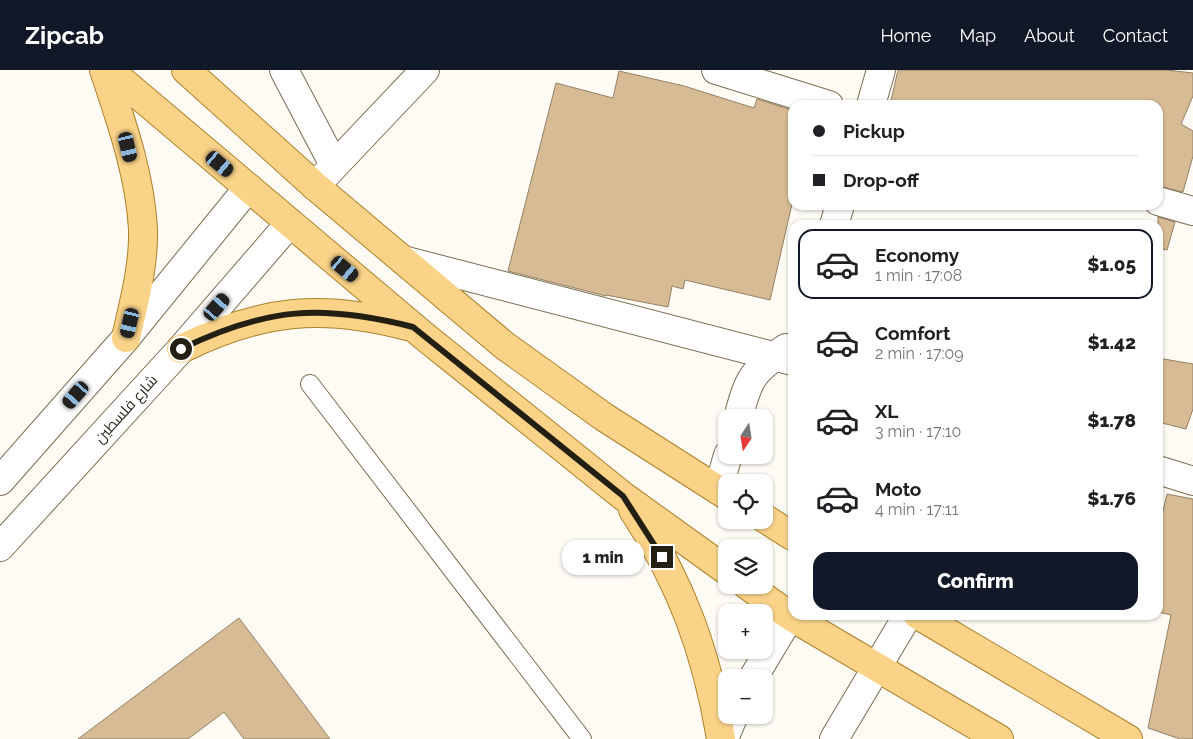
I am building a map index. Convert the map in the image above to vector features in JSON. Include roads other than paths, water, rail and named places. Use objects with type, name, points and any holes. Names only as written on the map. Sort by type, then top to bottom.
[{"type":"main road","points":[[104,70],[125,130],[136,180],[143,229],[140,279],[126,338]]},
{"type":"main road","points":[[109,70],[413,327],[623,496],[718,564]]},
{"type":"main road","points":[[186,70],[314,186],[519,356],[604,417],[718,489]]},
{"type":"main road","points":[[181,349],[217,331],[256,319],[295,313],[335,312],[375,317],[413,327]]},
{"type":"main road","points":[[623,496],[654,541],[679,589],[706,666],[722,739]]},
{"type":"main road","points":[[773,524],[788,533]]},
{"type":"main road","points":[[761,594],[788,612]]},
{"type":"main road","points":[[800,620],[875,668],[999,739]]},
{"type":"main road","points":[[926,620],[1128,739]]},
{"type":"street","points":[[284,70],[334,165]]},
{"type":"street","points":[[314,186],[425,70]]},
{"type":"street","points":[[716,70],[813,100]]},
{"type":"street","points":[[872,100],[881,70]]},
{"type":"street","points":[[0,481],[126,338],[248,188]]},
{"type":"street","points":[[1163,202],[1193,211]]},
{"type":"street","name":"شارع فلسطين","points":[[0,547],[181,349],[290,223]]},
{"type":"street","points":[[403,260],[787,353]]},
{"type":"street","points":[[740,409],[747,384],[754,373],[787,353]]},
{"type":"street","points":[[1163,472],[1193,481]]},
{"type":"street","points":[[757,669],[788,619]]},
{"type":"street","points":[[834,739],[905,620]]},
{"type":"street","points":[[722,739],[730,724]]},
{"type":"lane","points":[[310,384],[582,739]]}]
